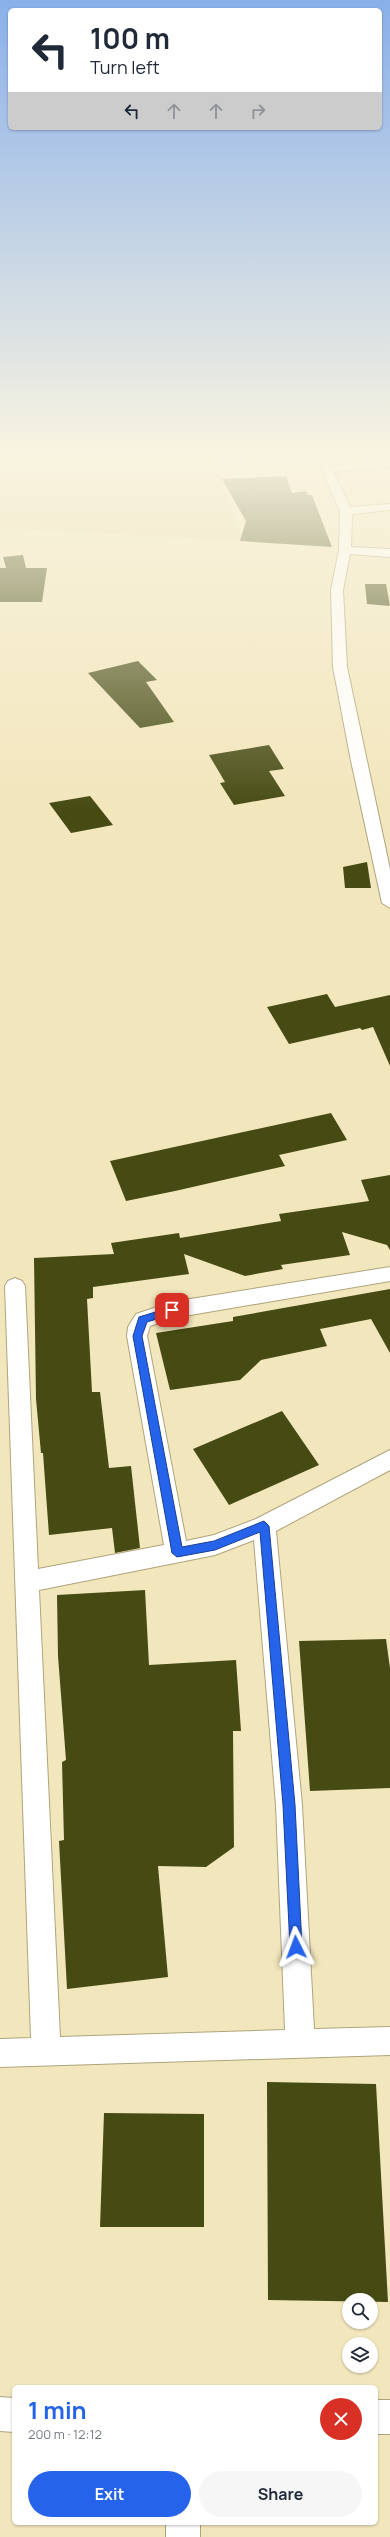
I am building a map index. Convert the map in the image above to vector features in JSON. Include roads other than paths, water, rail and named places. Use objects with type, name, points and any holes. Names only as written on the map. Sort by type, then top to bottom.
[{"type":"street","points":[[341,572],[337,590],[340,667],[358,761],[390,903]]},
{"type":"street","points":[[177,1553],[137,1336],[143,1320],[172,1310],[390,1274]]},
{"type":"street","points":[[15,1286],[46,2051]]},
{"type":"street","points":[[27,1582],[215,1545],[264,1526],[390,1459]]},
{"type":"street","points":[[264,1526],[289,1805],[300,2042]]},
{"type":"street","points":[[0,2053],[300,2042],[390,2041]]},
{"type":"street","points":[[0,2414],[12,2414]]},
{"type":"street","points":[[378,2417],[390,2417]]},
{"type":"street","points":[[183,2525],[183,2537]]}]
